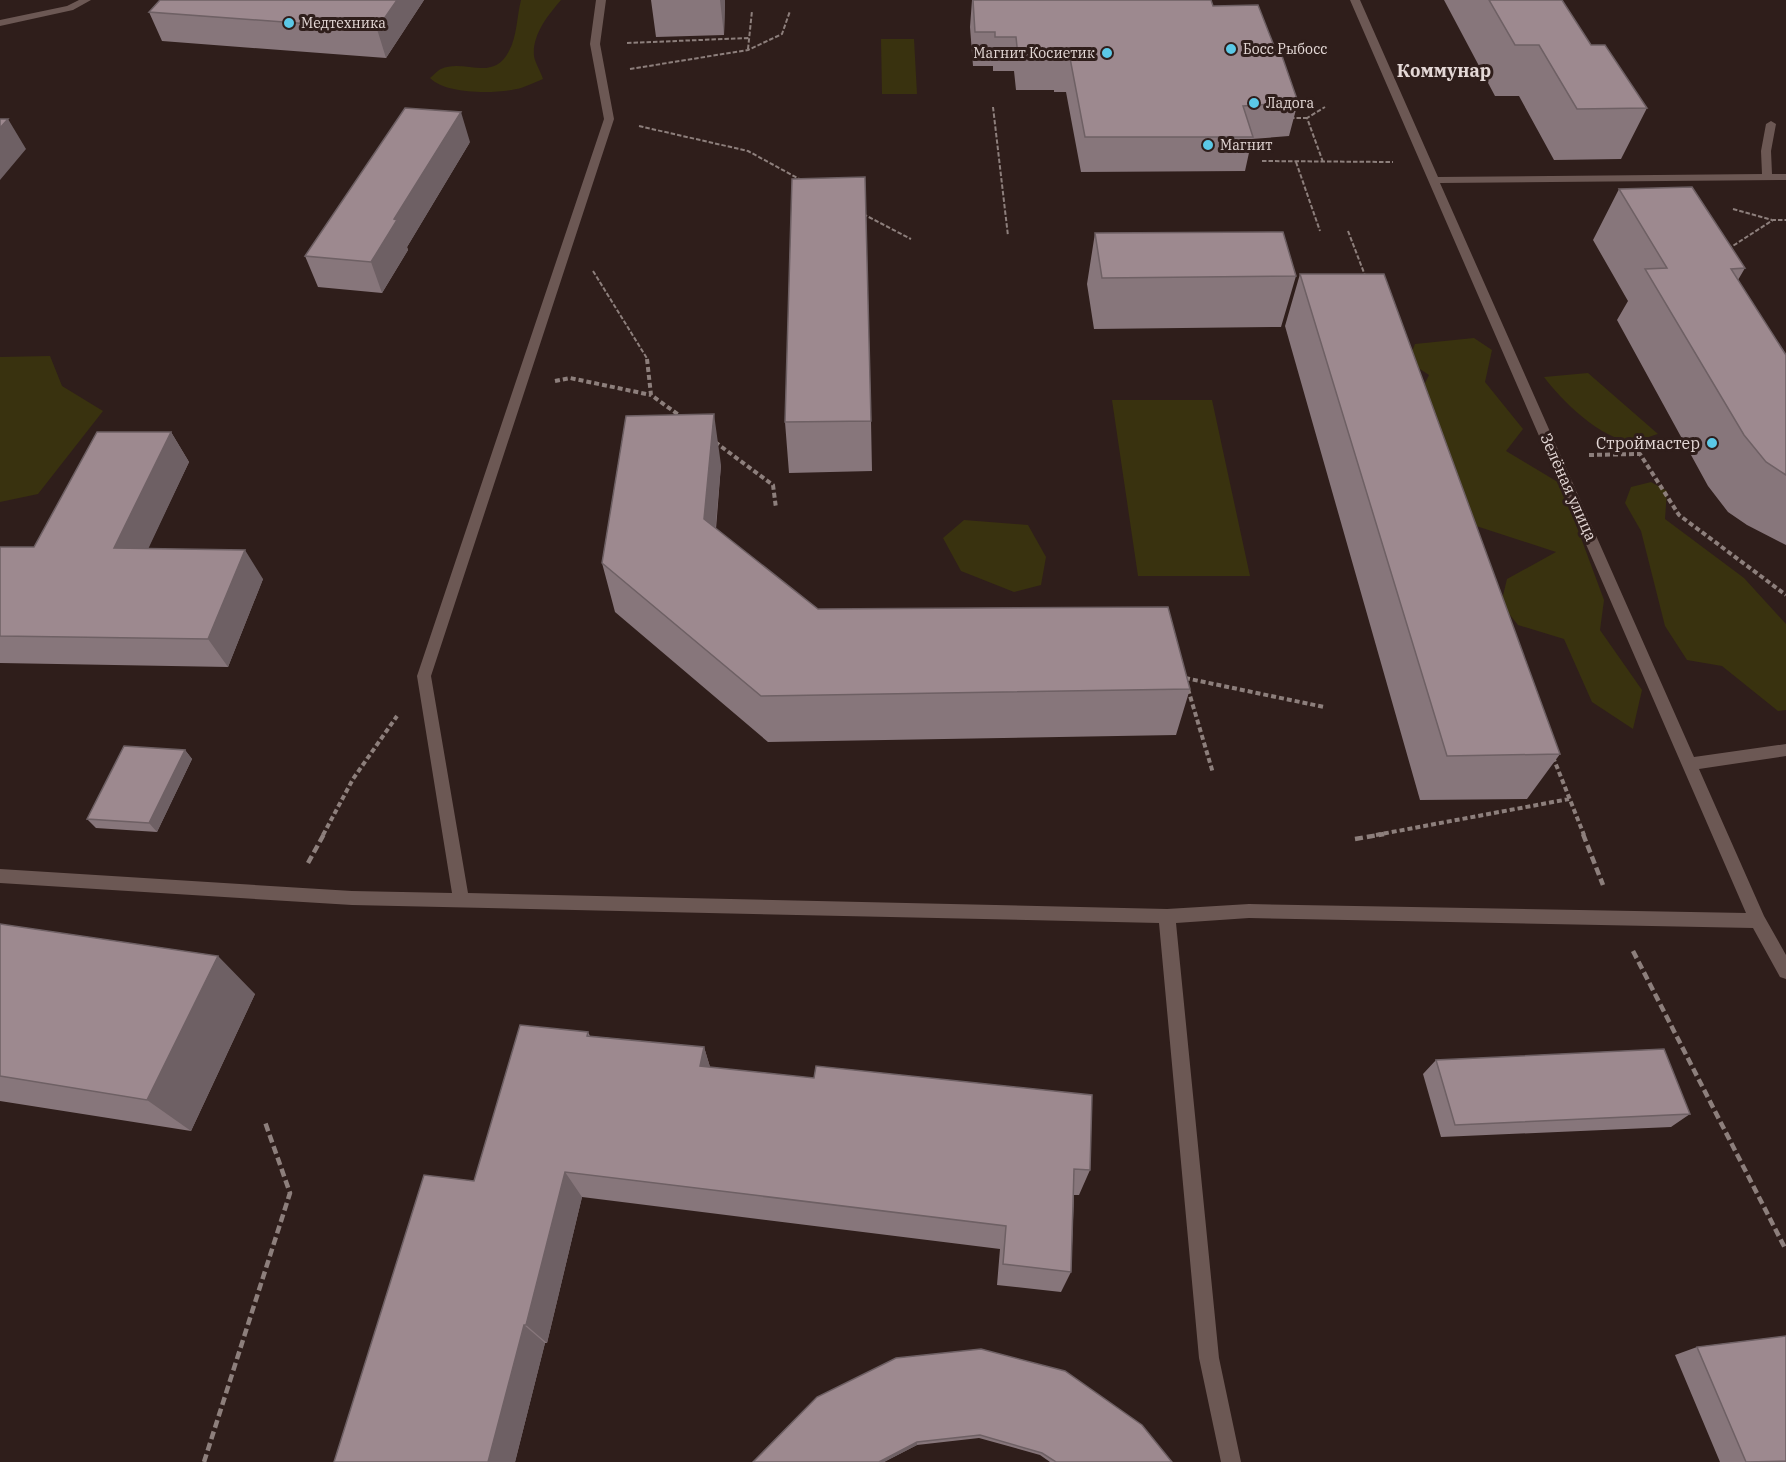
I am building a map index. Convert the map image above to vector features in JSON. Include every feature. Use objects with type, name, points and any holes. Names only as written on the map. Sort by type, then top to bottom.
[{"type":"street","points":[[0,23],[70,8],[86,0]]},
{"type":"street","points":[[461,901],[424,676],[609,119],[595,44],[601,0]]},
{"type":"street","name":"Зелёная улица","points":[[1355,0],[1758,921],[1786,971]]},
{"type":"street","points":[[1767,177],[1766,152],[1771,124]]},
{"type":"street","points":[[1434,180],[1786,177]]},
{"type":"street","points":[[1691,764],[1786,750]]},
{"type":"street","points":[[0,876],[291,894],[461,901],[1167,916],[1249,911],[1758,921]]},
{"type":"street","points":[[1167,916],[1209,1358],[1231,1462]]},
{"type":"path","points":[[748,50],[752,11]]},
{"type":"path","points":[[600,74],[748,50],[782,34],[790,11]]},
{"type":"path","points":[[595,44],[749,38]]},
{"type":"path","points":[[993,107],[1008,236]]},
{"type":"path","points":[[1284,118],[1307,118],[1325,107]]},
{"type":"path","points":[[1307,118],[1323,162]]},
{"type":"path","points":[[609,119],[748,151],[807,184]]},
{"type":"path","points":[[1262,161],[1394,162]]},
{"type":"path","points":[[1296,162],[1320,231]]},
{"type":"path","points":[[858,211],[910,238]]},
{"type":"path","points":[[1726,251],[1773,220],[1786,220]]},
{"type":"path","points":[[1348,231],[1370,287]]},
{"type":"path","points":[[571,234],[648,360],[651,395]]},
{"type":"path","points":[[519,390],[570,378],[651,395],[689,423]]},
{"type":"path","points":[[707,436],[773,485],[776,508]]},
{"type":"path","points":[[1556,456],[1640,454],[1679,515],[1786,595]]},
{"type":"path","points":[[1182,669],[1213,773]]},
{"type":"path","points":[[291,894],[353,779],[424,676]]},
{"type":"path","points":[[1185,678],[1324,707]]},
{"type":"path","points":[[1552,755],[1616,918],[1786,1250]]},
{"type":"path","points":[[1355,839],[1569,799]]},
{"type":"path","points":[[204,1462],[290,1193],[266,1122]]},
{"type":"shaded area","points":[[521,0],[561,0],[538,33],[534,48],[534,56],[543,79],[511,90],[473,92],[448,88],[430,78],[450,66],[487,68],[502,61],[514,39]]},
{"type":"shaded area","points":[[881,39],[914,39],[917,94],[882,94]]},
{"type":"shaded area","points":[[1474,338],[1492,350],[1485,382],[1523,429],[1506,451],[1561,484],[1604,600],[1600,630],[1642,690],[1633,729],[1592,702],[1564,639],[1518,625],[1501,604],[1507,579],[1556,552],[1467,523],[1421,391],[1429,375],[1408,361],[1415,344]]},
{"type":"shaded area","points":[[50,356],[62,386],[103,411],[38,494],[0,502],[0,357]]},
{"type":"shaded area","points":[[1588,373],[1658,434],[1635,441],[1623,440],[1610,435],[1597,428],[1572,408],[1544,377]]},
{"type":"shaded area","points":[[1112,400],[1212,400],[1250,576],[1138,576]]},
{"type":"shaded area","points":[[1651,482],[1667,491],[1665,519],[1744,578],[1786,624],[1786,710],[1778,711],[1722,666],[1687,660],[1665,626],[1641,531],[1625,503],[1631,487]]},
{"type":"shaded area","points":[[964,520],[1028,525],[1046,557],[1041,585],[1014,592],[961,571],[943,538]]},
{"type":"building","points":[[160,0],[397,0],[377,29],[149,12]]},
{"type":"building","points":[[973,0],[1211,0],[1213,6],[1258,5],[1278,56],[1282,56],[1298,102],[1243,106],[1253,137],[1085,137],[1070,58],[1057,58],[1057,55],[1018,56],[1016,37],[995,37],[995,32],[975,32]]},
{"type":"building","points":[[1489,0],[1562,0],[1591,45],[1605,45],[1647,108],[1577,109],[1539,45],[1515,45]]},
{"type":"building","points":[[405,108],[461,112],[394,219],[397,220],[371,262],[305,256]]},
{"type":"building","points":[[0,119],[8,119],[0,128]]},
{"type":"building","points":[[865,177],[871,421],[785,422],[792,179]]},
{"type":"building","points":[[1692,187],[1745,268],[1731,269],[1786,355],[1786,475],[1766,462],[1744,435],[1645,269],[1667,268],[1619,189]]},
{"type":"building","points":[[1283,232],[1296,276],[1102,278],[1095,233]]},
{"type":"building","points":[[1300,274],[1384,274],[1560,754],[1447,756]]},
{"type":"building","points":[[714,414],[704,519],[818,609],[1168,607],[1190,689],[761,696],[602,563],[626,416]]},
{"type":"building","points":[[97,432],[171,432],[114,548],[245,550],[208,639],[0,636],[0,547],[34,547]]},
{"type":"building","points":[[124,746],[185,750],[149,823],[87,819]]},
{"type":"building","points":[[0,924],[218,956],[147,1100],[0,1076]]},
{"type":"building","points":[[520,1025],[588,1032],[587,1036],[704,1047],[700,1066],[814,1078],[816,1066],[1092,1095],[1090,1170],[1074,1169],[1071,1272],[1003,1264],[1006,1226],[565,1172],[488,1462],[334,1462],[424,1175],[474,1181]]},
{"type":"building","points":[[1664,1049],[1690,1114],[1455,1125],[1436,1060]]},
{"type":"building","points":[[1786,1336],[1786,1461],[1746,1462],[1697,1347]]},
{"type":"building","points":[[981,1349],[1065,1371],[1142,1425],[1172,1462],[1056,1462],[1042,1453],[980,1435],[917,1442],[879,1462],[753,1462],[817,1397],[896,1358]]},
{"type":"place","name":"Медтехника","points":[[289,23]]},
{"type":"place","name":"Босс Рыбосс","points":[[1231,49]]},
{"type":"place","name":"Магнит Косиетик","points":[[1107,53]]},
{"type":"place","name":"Ладога","points":[[1254,103]]},
{"type":"place","name":"Магнит","points":[[1208,145]]},
{"type":"place","name":"Строймастер","points":[[1712,443]]},
{"type":"district","name":"Коммунар","points":[[1444,70]]}]
